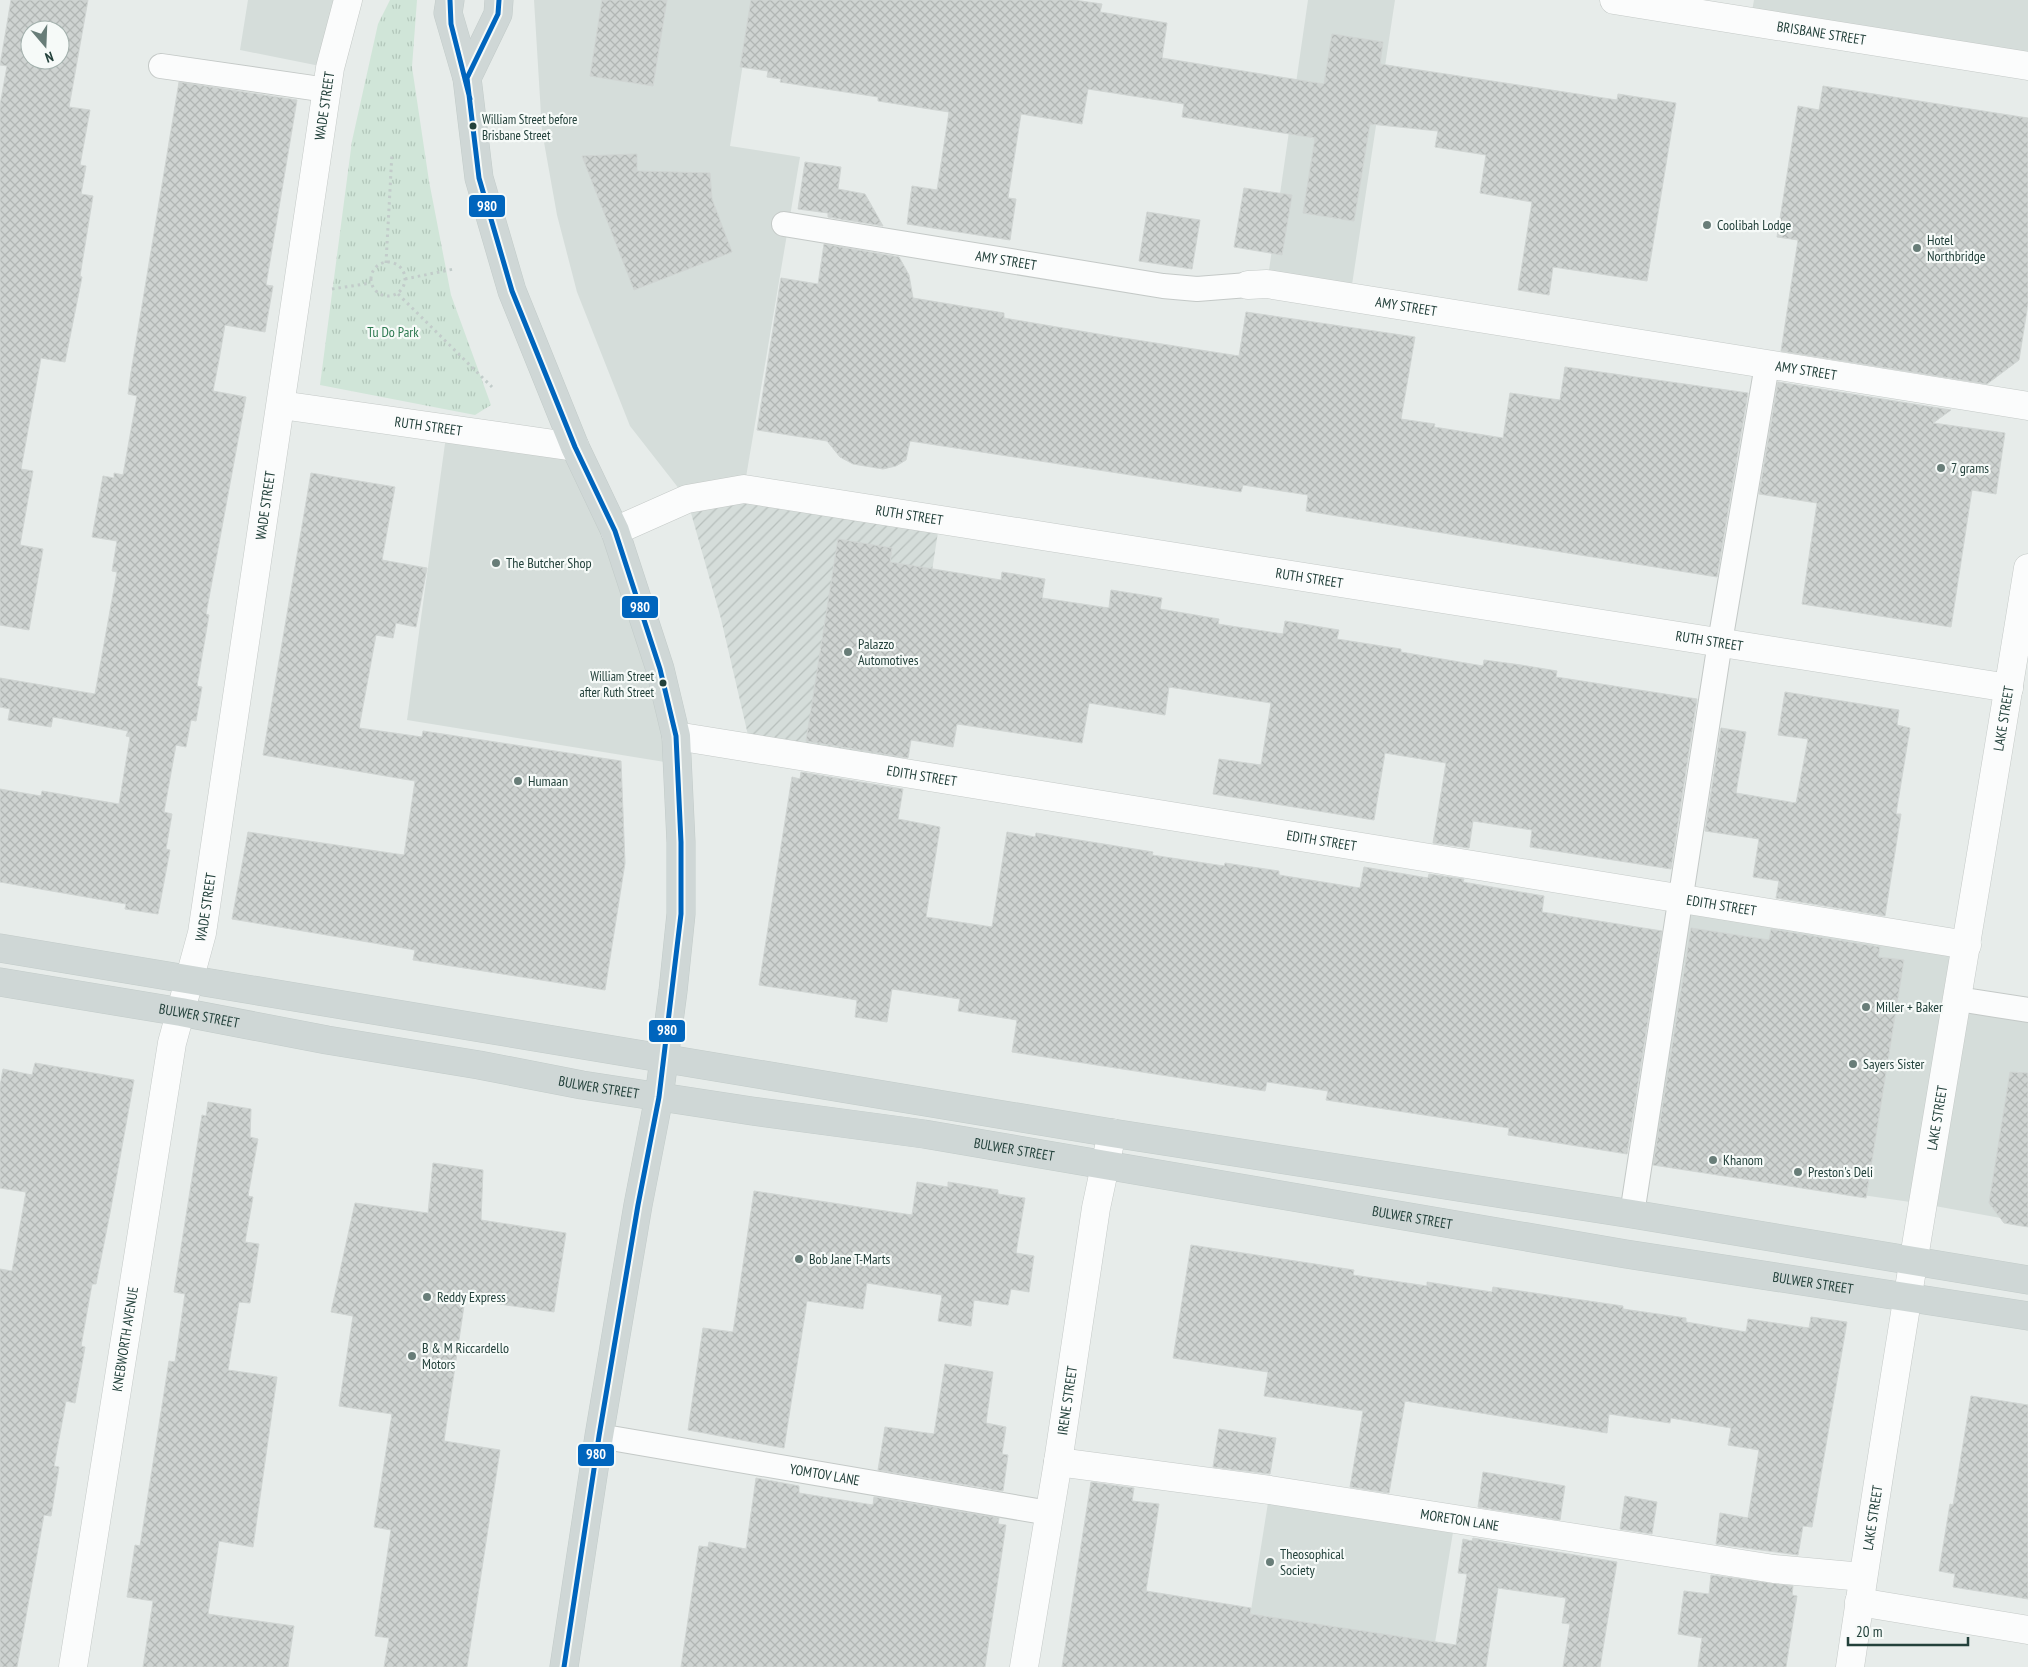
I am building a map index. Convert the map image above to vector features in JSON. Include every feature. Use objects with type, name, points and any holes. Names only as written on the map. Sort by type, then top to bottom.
[{"type":"main road","points":[[450,0],[448,13],[467,78],[479,178],[512,291],[575,447],[616,531],[660,669],[676,736],[681,842],[681,914],[664,1059],[600,1436],[564,1667]]},
{"type":"main road","points":[[467,78],[498,14],[499,0]]},
{"type":"main road","points":[[0,948],[1112,1133],[1632,1214],[2028,1280]]},
{"type":"main road","name":"BULWER STREET","points":[[0,982],[181,1012],[327,1040],[659,1097],[924,1134],[1626,1254],[2028,1316]]},
{"type":"street","name":"WADE STREET","points":[[181,1012],[202,933],[330,68],[348,0]]},
{"type":"street","name":"BRISBANE STREET","points":[[1614,0],[2028,66]]},
{"type":"street","name":"AMY STREET","points":[[1248,285],[1267,284],[2028,406]]},
{"type":"street","name":"RUTH STREET","points":[[281,405],[575,447]]},
{"type":"street","name":"RUTH STREET","points":[[616,531],[687,499],[744,489],[2009,688]]},
{"type":"street","name":"LAKE STREET","points":[[1850,1667],[1907,1298],[2028,568]]},
{"type":"street","name":"EDITH STREET","points":[[676,736],[1967,944]]},
{"type":"street","name":"KNEBWORTH AVENUE","points":[[73,1667],[172,1043],[181,1012]]},
{"type":"street","name":"IRENE STREET","points":[[1024,1667],[1058,1462],[1096,1208],[1112,1133]]},
{"type":"street","name":"MORETON LANE","points":[[1058,1462],[1270,1490],[1774,1569],[2028,1630]]},
{"type":"lane","points":[[161,66],[327,90]]},
{"type":"lane","name":"AMY STREET","points":[[784,224],[1163,286],[1196,289],[1248,285]]},
{"type":"lane","points":[[1632,1214],[1682,899],[1720,642],[1767,364]]},
{"type":"lane","points":[[1958,999],[2028,1010]]},
{"type":"lane","name":"YOMTOV LANE","points":[[600,1436],[1049,1513]]},
{"type":"path","points":[[386,263],[392,152]]},
{"type":"path","points":[[386,263],[397,265],[405,278],[402,290],[398,294],[387,297],[377,293],[371,283],[371,277],[376,267],[386,263]]},
{"type":"path","points":[[405,278],[454,269]]},
{"type":"path","points":[[324,290],[371,283]]},
{"type":"path","points":[[398,294],[492,387]]},
{"type":"shaded area","points":[[248,0],[348,0],[330,68],[240,50]]},
{"type":"shaded area","points":[[534,0],[753,0],[730,146],[800,157],[744,489],[687,499],[630,426],[577,292],[557,215],[542,131]]},
{"type":"shaded area","points":[[1308,0],[1395,0],[1350,298],[1267,284]]},
{"type":"shaded area","points":[[1754,0],[2028,0],[2028,66],[1750,22]]},
{"type":"shaded area","points":[[447,429],[575,447],[677,764],[407,720]]},
{"type":"shaded area","points":[[744,489],[940,519],[901,772],[751,748],[721,619],[687,499]]},
{"type":"shaded area","points":[[1682,899],[1967,945],[1958,999],[2028,1010],[2028,1223],[1924,1204],[1641,1163]]},
{"type":"shaded area","points":[[1270,1490],[1455,1520],[1431,1667],[1242,1667]]},
{"type":"green space","name":"Tu Do Park","points":[[390,0],[417,0],[412,67],[429,181],[451,295],[491,405],[475,415],[320,385],[352,141],[378,24]]},
{"type":"building","points":[[11,0],[88,0],[69,107],[90,110],[80,165],[86,166],[81,194],[93,196],[80,276],[82,277],[65,362],[41,358],[21,469],[33,471],[20,545],[43,549],[29,630],[0,625],[0,105],[7,66],[0,65]]},
{"type":"building","points":[[602,0],[667,0],[653,86],[590,76]]},
{"type":"building","points":[[751,0],[1074,0],[1102,4],[1100,12],[1167,23],[1162,58],[1324,84],[1332,34],[1383,42],[1380,64],[1617,100],[1618,94],[1676,103],[1647,281],[1553,267],[1549,295],[1518,290],[1532,202],[1480,193],[1486,155],[1435,147],[1438,131],[1370,124],[1354,221],[1303,213],[1315,138],[1182,117],[1184,104],[1088,89],[1082,124],[1021,114],[1008,198],[1016,199],[1010,240],[907,224],[912,186],[937,190],[949,112],[878,101],[878,97],[780,82],[781,79],[767,77],[768,71],[740,67]]},
{"type":"building","points":[[179,82],[297,100],[266,285],[273,286],[265,332],[225,325],[213,391],[246,397],[206,614],[209,615],[197,686],[202,687],[196,721],[191,720],[186,747],[176,745],[164,812],[172,814],[166,849],[170,850],[158,914],[125,909],[126,904],[0,882],[0,789],[41,796],[42,791],[119,804],[130,737],[126,736],[128,731],[53,717],[51,727],[8,720],[10,709],[0,707],[0,678],[95,694],[117,572],[112,571],[117,541],[92,537],[103,476],[114,478],[114,473],[123,475],[137,396],[128,394],[131,372]]},
{"type":"building","points":[[1823,86],[2028,118],[2028,304],[2019,360],[1987,384],[1781,351],[1798,240],[1777,237],[1798,106],[1819,110]]},
{"type":"building","points":[[637,154],[637,171],[710,173],[712,199],[732,252],[634,290],[582,156]]},
{"type":"building","points":[[805,162],[841,167],[838,189],[865,194],[883,226],[828,217],[828,213],[798,209]]},
{"type":"building","points":[[1244,188],[1292,195],[1282,255],[1234,247]]},
{"type":"building","points":[[1147,212],[1200,220],[1192,269],[1139,261]]},
{"type":"building","points":[[824,244],[899,257],[909,275],[913,298],[1004,313],[1004,318],[1104,335],[1239,356],[1246,312],[1415,337],[1401,419],[1435,424],[1434,427],[1503,438],[1510,393],[1560,400],[1565,367],[1748,393],[1717,577],[1306,511],[1308,495],[1243,485],[1241,492],[910,441],[906,460],[896,466],[883,469],[853,464],[840,457],[827,441],[757,430],[781,278],[818,284]]},
{"type":"building","points":[[1778,382],[1951,410],[1933,423],[2005,433],[1996,494],[1972,490],[1951,627],[1802,604],[1817,503],[1759,494]]},
{"type":"building","points":[[311,473],[395,487],[382,560],[427,568],[416,627],[396,623],[393,638],[376,635],[359,728],[422,737],[423,731],[621,761],[625,863],[605,990],[413,960],[415,950],[232,919],[248,832],[404,855],[415,781],[263,755]]},
{"type":"building","points":[[838,539],[892,548],[890,562],[1001,580],[1002,572],[1045,579],[1042,598],[1109,608],[1111,590],[1162,598],[1160,609],[1219,619],[1218,624],[1283,634],[1285,621],[1339,630],[1337,639],[1401,649],[1401,652],[1483,666],[1484,660],[1521,665],[1557,671],[1556,677],[1697,699],[1671,869],[1530,847],[1532,830],[1473,821],[1469,848],[1433,843],[1446,763],[1385,753],[1374,820],[1213,794],[1219,759],[1261,765],[1271,703],[1169,687],[1165,715],[1089,703],[1082,743],[957,724],[953,747],[911,740],[908,758],[806,741]]},
{"type":"building","points":[[1785,692],[1899,710],[1897,725],[1910,728],[1896,814],[1901,814],[1885,916],[1776,898],[1779,881],[1753,877],[1759,839],[1705,831],[1721,728],[1746,732],[1736,793],[1796,803],[1808,739],[1778,735]]},
{"type":"building","points":[[801,772],[903,789],[898,819],[940,827],[926,917],[992,927],[1007,832],[1035,837],[1036,833],[1153,852],[1152,855],[1224,866],[1225,863],[1279,871],[1279,875],[1360,888],[1364,867],[1428,878],[1429,874],[1464,879],[1463,882],[1544,896],[1542,912],[1662,931],[1627,1154],[1508,1135],[1509,1128],[1326,1100],[1328,1091],[1267,1082],[1265,1091],[1012,1052],[1017,1020],[958,1011],[960,999],[892,989],[887,1022],[855,1017],[857,1000],[759,985],[792,777],[800,779]]},
{"type":"building","points":[[1691,928],[1769,940],[1771,929],[1880,947],[1878,957],[1904,960],[1866,1198],[1653,1165]]},
{"type":"building","points":[[35,1063],[134,1080],[96,1284],[92,1284],[81,1346],[85,1347],[75,1403],[66,1401],[54,1466],[59,1467],[51,1516],[44,1515],[17,1667],[0,1667],[0,1269],[12,1271],[26,1192],[0,1188],[0,1086],[3,1069],[32,1075]]},
{"type":"building","points":[[2010,1072],[2028,1073],[2028,1227],[2004,1223],[1989,1203]]},
{"type":"building","points":[[208,1102],[251,1109],[250,1137],[258,1139],[248,1196],[253,1197],[245,1242],[259,1244],[250,1303],[239,1302],[228,1370],[277,1377],[253,1547],[219,1541],[208,1614],[294,1626],[288,1667],[143,1667],[153,1601],[127,1597],[135,1545],[140,1546],[169,1361],[175,1362],[185,1294],[174,1292],[202,1115],[206,1116]]},
{"type":"building","points":[[433,1163],[483,1170],[481,1220],[566,1233],[554,1312],[465,1299],[444,1441],[500,1450],[467,1667],[384,1667],[389,1638],[375,1636],[391,1530],[374,1527],[392,1414],[339,1406],[353,1316],[331,1312],[355,1203],[428,1213]]},
{"type":"building","points":[[917,1182],[948,1187],[948,1182],[998,1190],[998,1194],[1025,1198],[1016,1253],[1034,1256],[1029,1292],[1011,1289],[1008,1305],[974,1300],[971,1326],[938,1321],[942,1295],[867,1283],[863,1309],[807,1301],[784,1448],[688,1430],[703,1328],[733,1332],[754,1191],[912,1215]]},
{"type":"building","points":[[1191,1245],[1354,1270],[1353,1275],[1427,1286],[1427,1282],[1492,1292],[1493,1287],[1623,1306],[1623,1309],[1686,1318],[1686,1322],[1746,1332],[1748,1319],[1809,1328],[1811,1317],[1847,1322],[1812,1527],[1803,1526],[1798,1555],[1716,1544],[1720,1513],[1748,1518],[1759,1450],[1728,1445],[1731,1428],[1671,1418],[1670,1423],[1609,1414],[1607,1433],[1405,1401],[1389,1493],[1350,1487],[1363,1411],[1264,1396],[1268,1372],[1173,1358]]},
{"type":"building","points":[[945,1364],[993,1372],[986,1423],[1006,1427],[1002,1454],[1008,1455],[1003,1491],[878,1470],[885,1427],[934,1434]]},
{"type":"building","points":[[1971,1396],[2028,1405],[2028,1599],[1953,1587],[1955,1574],[1939,1571],[1950,1504],[1953,1505]]},
{"type":"building","points":[[1219,1429],[1276,1438],[1270,1474],[1213,1467]]},
{"type":"building","points":[[1483,1472],[1565,1486],[1560,1520],[1478,1507]]},
{"type":"building","points":[[756,1478],[799,1486],[799,1493],[873,1505],[874,1497],[999,1518],[998,1524],[1006,1525],[985,1667],[681,1667],[699,1546],[708,1547],[709,1542],[746,1549]]},
{"type":"building","points":[[1091,1482],[1134,1488],[1132,1501],[1159,1504],[1146,1591],[1251,1608],[1250,1614],[1456,1645],[1467,1574],[1458,1573],[1463,1539],[1472,1541],[1473,1538],[1617,1562],[1600,1667],[1563,1667],[1570,1624],[1562,1623],[1566,1598],[1498,1588],[1486,1667],[1062,1667]]},
{"type":"building","points":[[1625,1496],[1657,1502],[1652,1534],[1620,1529]]},
{"type":"building","points":[[1711,1575],[1793,1586],[1792,1595],[1797,1596],[1786,1667],[1698,1667],[1702,1638],[1678,1634],[1684,1591],[1709,1594]]},
{"type":"transit line","name":"980","points":[[450,0],[451,24],[470,99]]},
{"type":"transit line","name":"980","points":[[499,0],[498,14],[467,78],[479,178],[512,291],[575,447],[615,531],[660,669],[676,736],[681,842],[681,914],[659,1097],[638,1205],[599,1436],[564,1667]]},
{"type":"place","name":"William Street before Brisbane Street","points":[[473,126]]},
{"type":"place","name":"Coolibah Lodge","points":[[1707,225]]},
{"type":"place","name":"Hotel Northbridge","points":[[1917,248]]},
{"type":"place","name":"7 grams","points":[[1941,468]]},
{"type":"place","name":"The Butcher Shop","points":[[496,563]]},
{"type":"place","name":"Palazzo Automotives","points":[[848,652]]},
{"type":"place","name":"William Street after Ruth Street","points":[[663,683]]},
{"type":"place","name":"Humaan","points":[[518,781]]},
{"type":"place","name":"Miller + Baker","points":[[1866,1007]]},
{"type":"place","name":"Sayers Sister","points":[[1853,1064]]},
{"type":"place","name":"Khanom","points":[[1713,1160]]},
{"type":"place","name":"Preston's Deli","points":[[1798,1172]]},
{"type":"place","name":"Bob Jane T-Marts","points":[[799,1259]]},
{"type":"place","name":"Reddy Express","points":[[427,1297]]},
{"type":"place","name":"B & M Riccardello Motors","points":[[412,1356]]},
{"type":"place","name":"Theosophical Society","points":[[1270,1562]]}]
